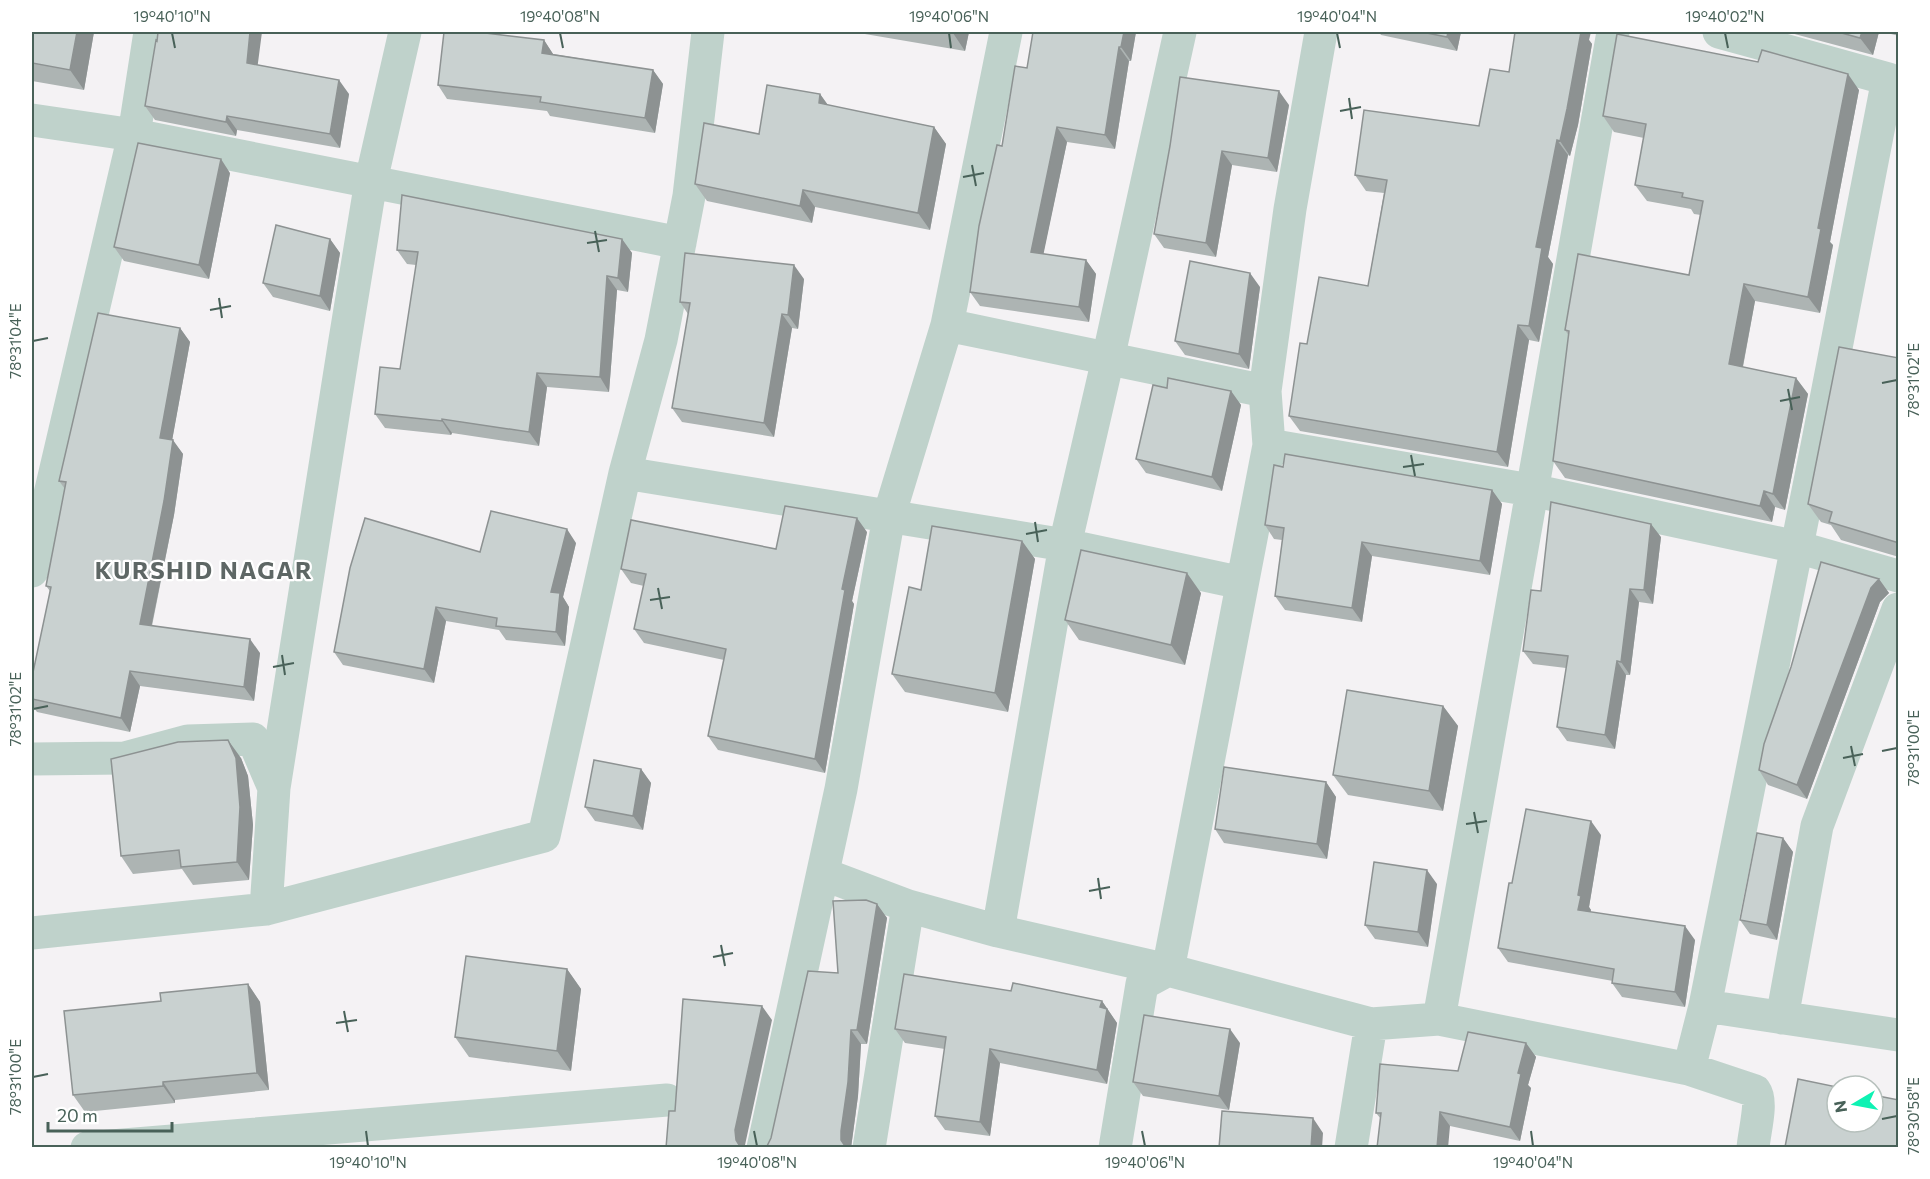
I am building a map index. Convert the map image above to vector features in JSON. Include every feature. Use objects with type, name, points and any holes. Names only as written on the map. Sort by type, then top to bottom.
[{"type":"street","points":[[32,571],[134,135],[150,32]]},
{"type":"street","points":[[266,909],[274,789],[371,181],[405,32]]},
{"type":"street","points":[[32,933],[266,909],[544,836],[624,473],[661,340],[689,196],[708,32]]},
{"type":"street","points":[[763,1148],[841,789],[889,516],[946,325],[1006,32]]},
{"type":"street","points":[[998,931],[1065,545],[1180,32]]},
{"type":"street","points":[[1168,970],[1269,445],[1265,391],[1290,209],[1321,32]]},
{"type":"street","points":[[1439,1019],[1613,32]]},
{"type":"street","points":[[1689,1070],[1705,1006],[1888,79],[1719,32]]},
{"type":"street","points":[[32,120],[134,135],[680,243]]},
{"type":"street","points":[[946,325],[1265,391]]},
{"type":"street","points":[[1269,445],[1531,490],[1797,547],[1899,576]]},
{"type":"street","points":[[624,473],[1065,545],[1242,583]]},
{"type":"street","points":[[1782,1018],[1817,826],[1899,609]]},
{"type":"street","points":[[32,759],[125,758],[188,741],[253,739],[274,789]]},
{"type":"street","points":[[823,874],[908,906],[998,931],[1168,970],[1371,1023],[1439,1019],[1689,1070],[1755,1091],[1759,1101],[1753,1148]]},
{"type":"street","points":[[869,1148],[908,906]]},
{"type":"street","points":[[1115,1148],[1142,984],[1168,970]]},
{"type":"street","points":[[1705,1006],[1899,1035]]},
{"type":"street","points":[[1351,1148],[1371,1023]]},
{"type":"street","points":[[87,1148],[667,1100]]},
{"type":"building","points":[[32,32],[77,32],[70,70],[32,63]]},
{"type":"building","points":[[158,32],[250,32],[247,63],[339,80],[330,134],[227,116],[226,122],[145,106]]},
{"type":"building","points":[[444,32],[477,32],[544,40],[542,53],[653,70],[645,118],[540,102],[541,97],[438,85]]},
{"type":"building","points":[[1033,32],[1124,32],[1121,47],[1119,47],[1105,135],[1057,127],[1031,252],[1086,260],[1079,307],[970,292],[979,226],[997,145],[1002,146],[1015,66],[1027,68]]},
{"type":"building","points":[[1422,32],[1448,32],[1447,37]]},
{"type":"building","points":[[1515,32],[1581,32],[1567,109],[1560,141],[1557,140],[1536,247],[1542,248],[1529,326],[1518,325],[1497,452],[1289,416],[1300,343],[1307,344],[1319,277],[1368,286],[1387,180],[1355,175],[1364,110],[1479,126],[1490,69],[1509,72]]},
{"type":"building","points":[[1838,32],[1862,32],[1860,38]]},
{"type":"building","points":[[1617,34],[1758,62],[1762,50],[1848,74],[1818,228],[1821,229],[1808,297],[1744,284],[1729,364],[1796,378],[1773,494],[1764,491],[1760,506],[1553,461],[1569,331],[1565,330],[1578,254],[1689,275],[1703,201],[1682,197],[1683,193],[1635,185],[1646,124],[1603,116]]},
{"type":"building","points":[[1180,77],[1279,91],[1268,158],[1222,151],[1206,243],[1154,234]]},
{"type":"building","points":[[767,85],[820,94],[819,103],[934,127],[918,213],[803,190],[800,206],[695,184],[704,123],[759,134]]},
{"type":"building","points":[[138,143],[221,159],[199,265],[114,247]]},
{"type":"building","points":[[402,195],[622,239],[618,278],[607,276],[600,377],[537,373],[529,432],[442,419],[442,421],[375,414],[380,367],[400,369],[418,252],[397,250]]},
{"type":"building","points":[[276,225],[330,239],[320,296],[263,283]]},
{"type":"building","points":[[685,253],[794,265],[788,315],[782,314],[764,423],[672,408],[690,303],[680,302]]},
{"type":"building","points":[[1190,261],[1250,273],[1239,354],[1175,341]]},
{"type":"building","points":[[98,313],[180,328],[160,438],[173,440],[164,501],[140,624],[250,639],[244,687],[130,671],[121,718],[32,699],[32,677],[51,587],[46,586],[66,482],[59,481]]},
{"type":"building","points":[[1839,347],[1899,358],[1899,543],[1829,522],[1832,512],[1808,504]]},
{"type":"building","points":[[1168,378],[1231,391],[1212,477],[1136,459],[1153,385],[1167,388]]},
{"type":"building","points":[[1285,454],[1492,490],[1480,561],[1362,542],[1352,608],[1275,596],[1284,528],[1265,525],[1274,465],[1283,467]]},
{"type":"building","points":[[1551,502],[1651,524],[1644,590],[1630,589],[1621,662],[1617,661],[1605,735],[1557,727],[1568,656],[1523,651],[1531,590],[1541,591]]},
{"type":"building","points":[[785,506],[857,518],[842,589],[845,590],[815,759],[708,736],[726,649],[634,629],[646,574],[621,569],[631,520],[776,549]]},
{"type":"building","points":[[491,511],[567,529],[551,592],[560,593],[556,632],[496,626],[497,618],[436,607],[424,669],[334,652],[350,568],[365,518],[480,552]]},
{"type":"building","points":[[932,526],[1022,541],[995,693],[892,674],[909,587],[921,590]]},
{"type":"building","points":[[1081,550],[1187,573],[1171,645],[1065,620]]},
{"type":"building","points":[[1821,562],[1879,579],[1871,588],[1797,785],[1759,770],[1764,744],[1791,667]]},
{"type":"building","points":[[1347,690],[1443,706],[1429,791],[1333,775]]},
{"type":"building","points":[[228,740],[236,758],[240,807],[237,862],[181,867],[179,850],[121,856],[111,759],[178,742]]},
{"type":"building","points":[[594,760],[641,769],[633,816],[585,807]]},
{"type":"building","points":[[1224,767],[1326,782],[1317,844],[1215,829]]},
{"type":"building","points":[[1526,809],[1591,821],[1578,895],[1581,896],[1578,910],[1685,926],[1675,992],[1612,983],[1614,969],[1498,948],[1509,883],[1512,883]]},
{"type":"building","points":[[1757,833],[1783,838],[1767,925],[1740,920]]},
{"type":"building","points":[[1374,862],[1427,870],[1418,932],[1365,925]]},
{"type":"building","points":[[866,900],[877,904],[857,1030],[851,1030],[848,1082],[841,1131],[841,1140],[845,1148],[765,1148],[771,1138],[808,971],[838,973],[833,901]]},
{"type":"building","points":[[466,956],[567,969],[557,1051],[455,1037]]},
{"type":"building","points":[[904,974],[1011,991],[1013,983],[1102,1001],[1100,1007],[1107,1009],[1097,1070],[990,1049],[980,1122],[935,1116],[946,1037],[895,1029]]},
{"type":"building","points":[[248,984],[257,1073],[163,1082],[163,1086],[73,1095],[64,1011],[161,1001],[160,993]]},
{"type":"building","points":[[683,999],[762,1006],[735,1130],[736,1140],[741,1148],[666,1148],[669,1111],[675,1111]]},
{"type":"building","points":[[1144,1015],[1230,1029],[1219,1096],[1133,1082]]},
{"type":"building","points":[[1468,1032],[1526,1043],[1518,1073],[1521,1074],[1510,1127],[1440,1112],[1437,1148],[1377,1148],[1381,1113],[1376,1113],[1380,1064],[1458,1071]]},
{"type":"building","points":[[1798,1079],[1825,1085],[1825,1134],[1885,1134],[1885,1097],[1899,1100],[1899,1148],[1785,1147]]},
{"type":"building","points":[[1222,1111],[1313,1118],[1311,1148],[1219,1148]]},
{"type":"district","name":"KURSHID NAGAR","points":[[204,569]]}]
